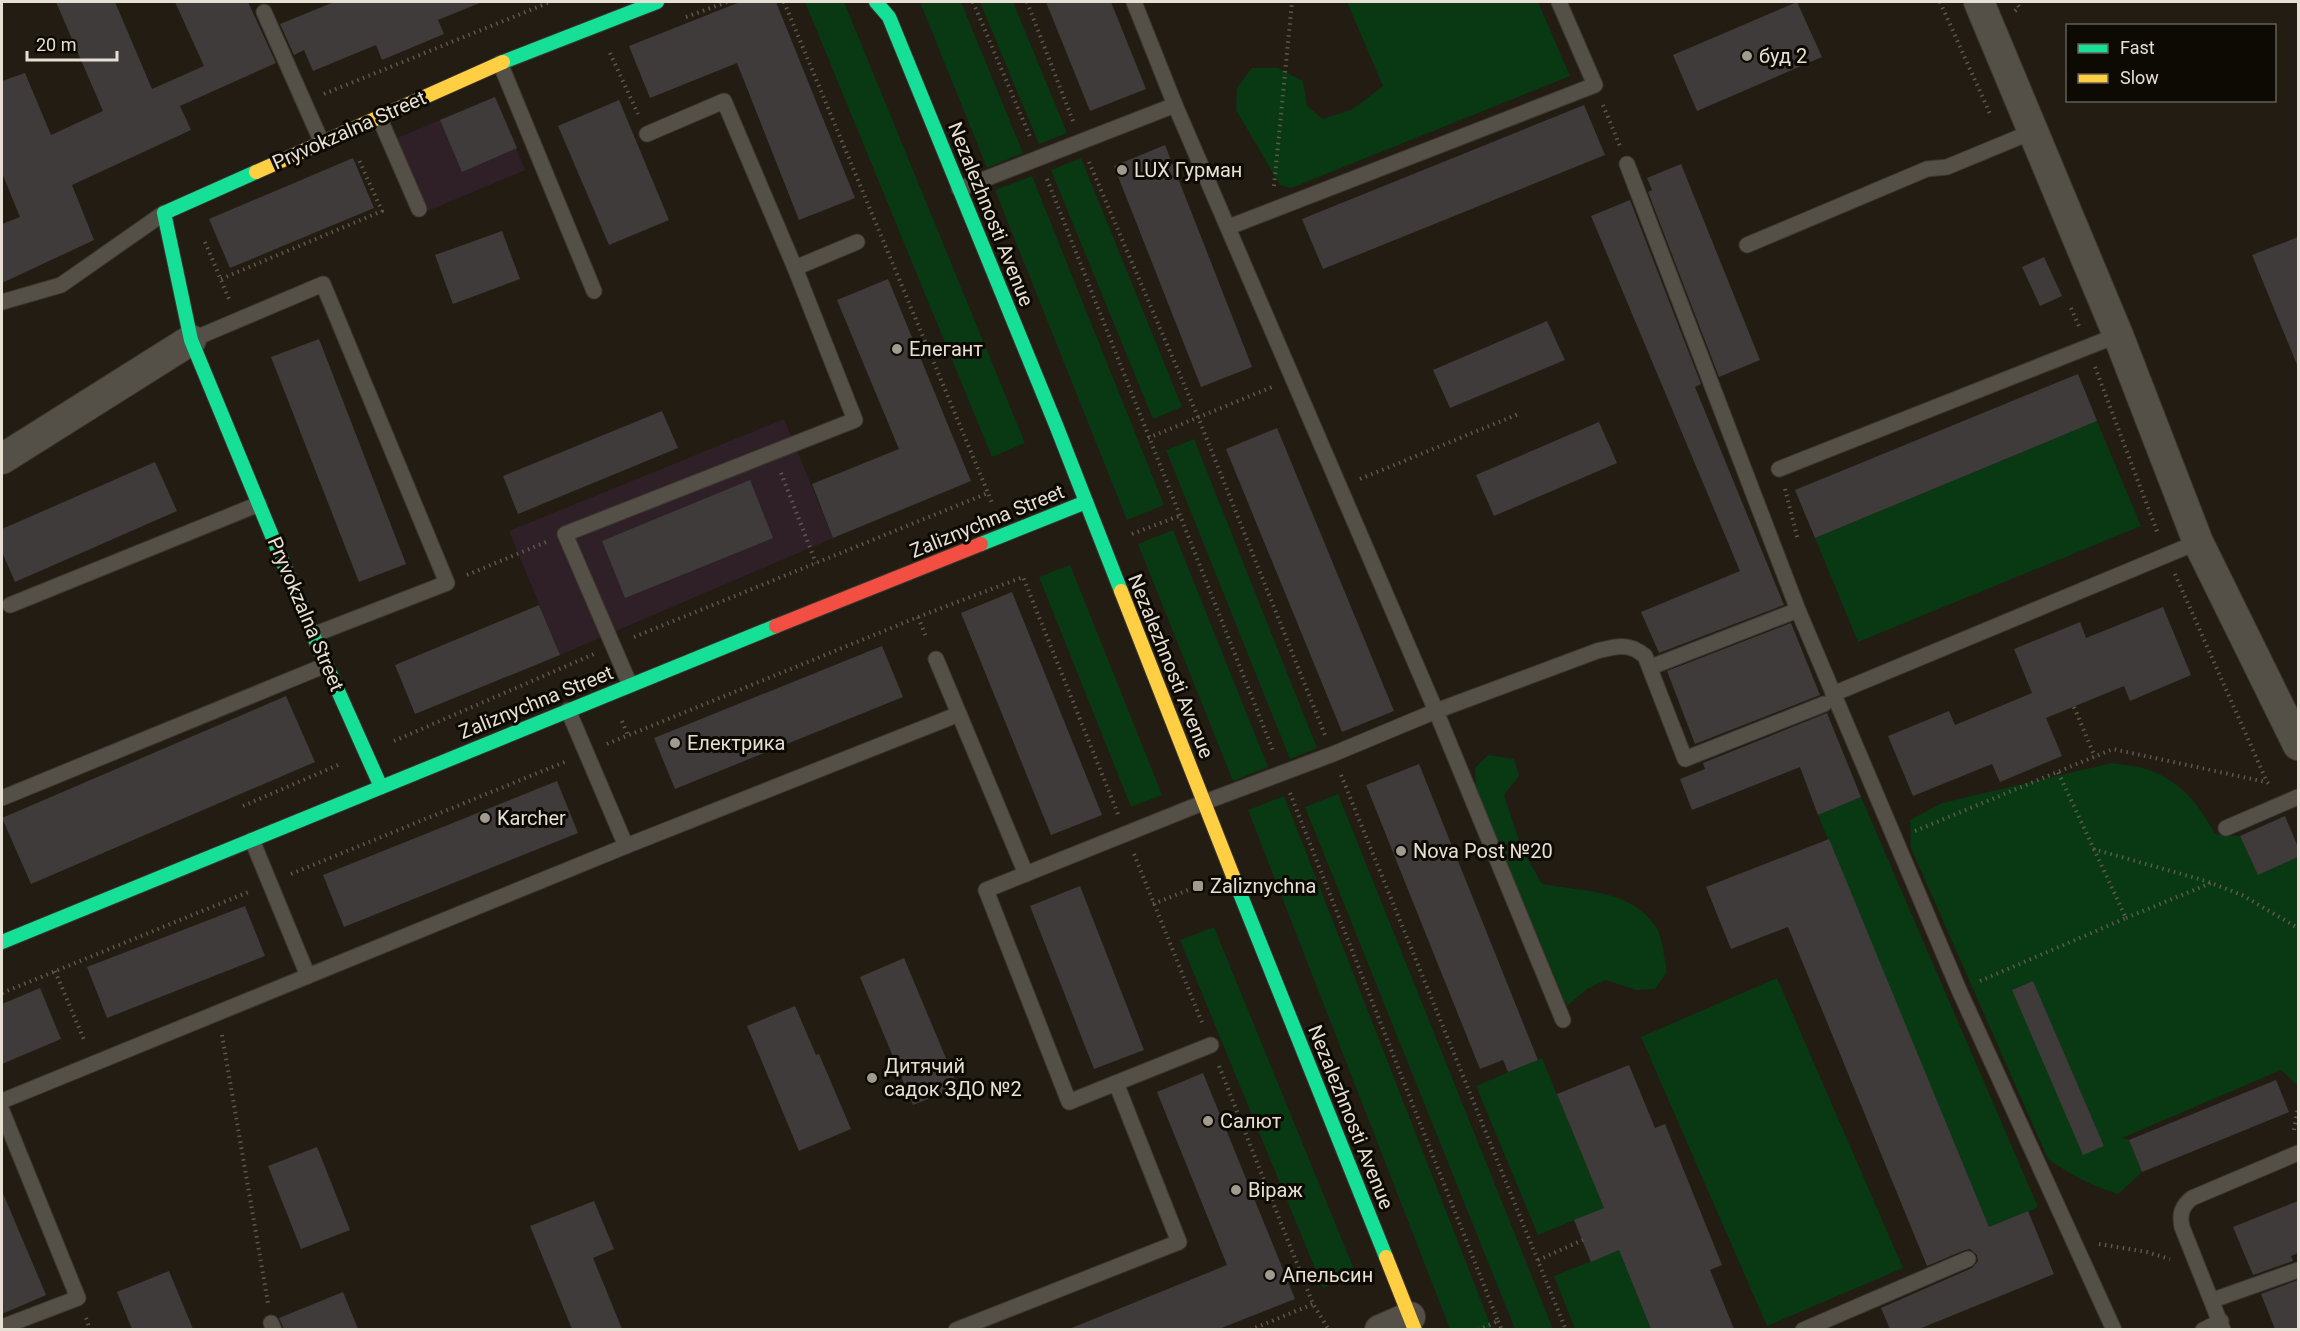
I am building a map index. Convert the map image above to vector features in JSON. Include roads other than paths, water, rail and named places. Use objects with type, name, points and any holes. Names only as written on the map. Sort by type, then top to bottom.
[{"type":"street","name":"Pryvokzalna Street","points":[[381,787],[313,635],[191,340],[164,213],[500,63],[657,2]]},
{"type":"street","name":"Nezalezhnosti Avenue","points":[[876,2],[889,17]]},
{"type":"street","name":"Nezalezhnosti Avenue","points":[[888,2],[889,17],[1104,545],[1412,1323]]},
{"type":"street","points":[[1979,2],[2118,335],[2198,542],[2298,746]]},
{"type":"street","points":[[2,459],[191,340]]},
{"type":"street","name":"Zaliznychna Street","points":[[2,942],[568,710],[1086,502]]},
{"type":"street","points":[[1380,1329],[1412,1323]]},
{"type":"lane","points":[[1134,2],[1436,711],[1563,1020]]},
{"type":"lane","points":[[1229,227],[1595,85],[1559,2]]},
{"type":"lane","points":[[264,12],[322,143]]},
{"type":"lane","points":[[500,63],[594,291]]},
{"type":"lane","points":[[630,685],[565,534],[855,420],[795,268],[724,101],[646,134]]},
{"type":"lane","points":[[959,189],[1176,105]]},
{"type":"lane","points":[[379,117],[419,209]]},
{"type":"lane","points":[[1747,245],[1927,169],[1947,166],[2034,131]]},
{"type":"lane","points":[[1627,164],[1798,610],[1829,699],[1895,839],[1959,990],[2071,1240],[2114,1329]]},
{"type":"lane","points":[[2,302],[61,285],[164,213]]},
{"type":"lane","points":[[795,268],[857,242]]},
{"type":"lane","points":[[191,340],[323,284],[447,583],[313,635]]},
{"type":"lane","points":[[1779,469],[2118,335]]},
{"type":"lane","points":[[10,605],[259,504]]},
{"type":"lane","points":[[1211,1045],[1069,1102],[986,890],[1205,802],[1333,754],[1436,711],[1597,651],[1619,645],[1637,648],[1645,656],[1685,759],[2198,542]]},
{"type":"lane","points":[[1651,667],[1798,610]]},
{"type":"lane","points":[[936,658],[1026,874]]},
{"type":"lane","points":[[2,798],[326,665]]},
{"type":"lane","points":[[568,710],[626,846]]},
{"type":"lane","points":[[2,1101],[626,846],[959,714]]},
{"type":"lane","points":[[2226,828],[2298,797]]},
{"type":"lane","points":[[252,840],[308,976]]},
{"type":"lane","points":[[956,1329],[1179,1242],[1116,1083]]},
{"type":"lane","points":[[2,1111],[78,1298],[2,1327]]},
{"type":"lane","points":[[2203,1329],[2222,1325],[2180,1219],[2184,1204],[2192,1198],[2298,1153]]},
{"type":"lane","points":[[1803,1329],[1968,1258]]},
{"type":"lane","points":[[2213,1300],[2298,1270]]},
{"type":"place","name":"буд 2","points":[[1747,56]]},
{"type":"place","name":"LUX Гурман","points":[[1122,170]]},
{"type":"place","name":"Елегант","points":[[897,349]]},
{"type":"place","name":"Електрика","points":[[675,743]]},
{"type":"place","name":"Karcher","points":[[485,818]]},
{"type":"place","name":"Nova Post №20","points":[[1401,851]]},
{"type":"place","name":"Zaliznychna","points":[[1198,886]]},
{"type":"place","name":"Дитячий садок ЗДО №2","points":[[872,1078]]},
{"type":"place","name":"Салют","points":[[1208,1121]]},
{"type":"place","name":"Віраж","points":[[1236,1190]]},
{"type":"place","name":"Апельсин","points":[[1270,1275]]}]
